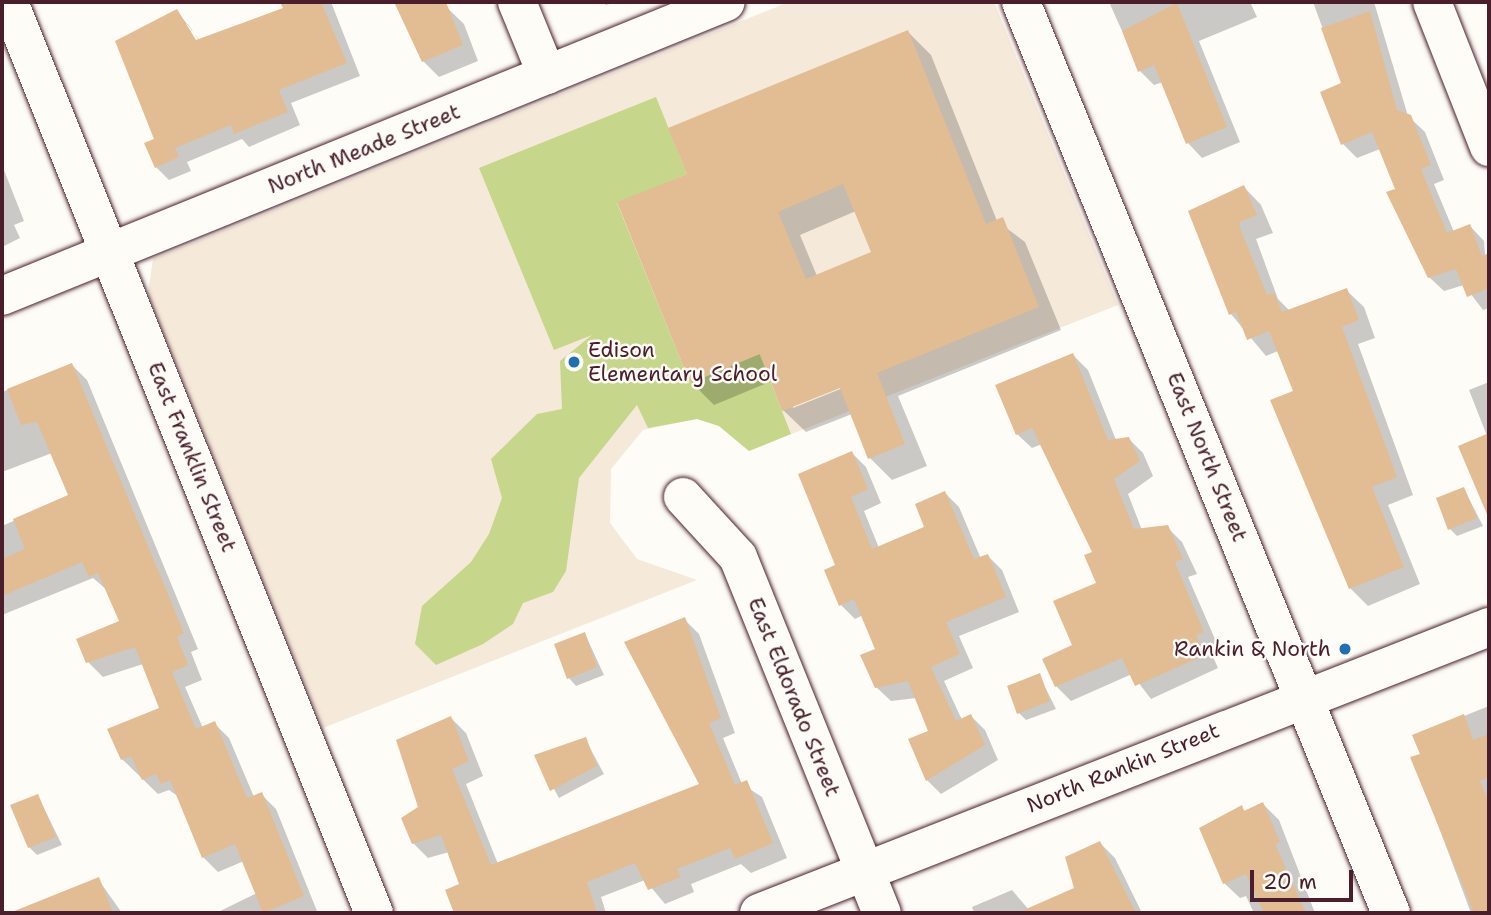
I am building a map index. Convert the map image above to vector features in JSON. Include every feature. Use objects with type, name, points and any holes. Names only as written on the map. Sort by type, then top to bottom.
[{"type":"street","name":"East Franklin Street","points":[[9,2],[374,913]]},
{"type":"street","points":[[517,2],[547,75]]},
{"type":"street","name":"North Meade Street","points":[[2,296],[726,2]]},
{"type":"street","name":"East North Street","points":[[1021,2],[1391,913]]},
{"type":"street","points":[[1432,2],[1489,147]]},
{"type":"street","name":"East Eldorado Street","points":[[683,496],[738,557],[882,913]]},
{"type":"street","name":"North Rankin Street","points":[[759,913],[1304,695],[1489,627]]},
{"type":"shaded area","name":"Edison Elementary School","points":[[789,2],[994,2],[1118,305],[749,451],[719,426],[697,419],[643,430],[611,469],[610,523],[637,559],[697,580],[323,728],[148,293],[153,259]]},
{"type":"green space","points":[[656,97],[687,174],[617,203],[690,383],[736,364],[754,340],[791,434],[749,451],[719,426],[697,419],[648,428],[637,405],[579,478],[566,571],[553,592],[523,603],[513,624],[483,644],[436,665],[415,644],[422,606],[471,562],[489,534],[502,498],[491,459],[537,414],[562,409],[560,361],[592,335],[554,350],[479,168]]},
{"type":"building","points":[[280,2],[321,2],[347,63],[279,90],[288,112],[234,134],[231,125],[175,148],[179,157],[155,168],[144,143],[154,139],[115,41],[177,9],[196,40],[283,8]]},
{"type":"building","points":[[394,2],[446,2],[463,45],[422,62]]},
{"type":"building","points":[[1177,3],[1227,127],[1186,144],[1154,65],[1138,72],[1122,31]]},
{"type":"building","points":[[1370,11],[1397,110],[1411,115],[1431,165],[1421,169],[1447,233],[1470,224],[1482,256],[1489,253],[1489,288],[1467,297],[1456,269],[1428,278],[1386,192],[1395,189],[1372,132],[1341,145],[1320,92],[1341,83],[1321,28]]},
{"type":"building","points":[[908,30],[986,224],[1003,217],[1039,307],[877,373],[905,444],[868,459],[840,388],[782,411],[760,354],[690,383],[617,202],[687,174],[668,128]],"holes":[[[843,184],[871,252],[806,279],[778,212]]]},
{"type":"building","points":[[1244,185],[1257,215],[1240,222],[1240,228],[1267,295],[1274,293],[1282,312],[1347,288],[1359,320],[1342,327],[1397,477],[1372,487],[1404,567],[1349,589],[1270,400],[1293,391],[1269,331],[1247,340],[1236,312],[1229,315],[1188,211]]},
{"type":"building","points":[[1073,353],[1108,440],[1129,437],[1140,461],[1114,479],[1134,529],[1168,525],[1183,559],[1175,562],[1204,632],[1196,635],[1204,653],[1198,658],[1135,686],[1122,658],[1055,687],[1042,659],[1072,645],[1053,601],[1096,583],[1084,555],[1092,552],[1032,428],[1016,435],[995,385]]},
{"type":"building","points":[[72,363],[184,633],[177,637],[188,665],[172,672],[196,729],[215,721],[247,798],[262,792],[304,896],[263,913],[235,844],[202,858],[170,780],[161,784],[156,774],[142,780],[131,756],[121,760],[107,729],[159,708],[135,647],[86,663],[76,639],[119,621],[98,573],[89,577],[82,562],[2,596],[2,559],[25,549],[13,519],[68,495],[37,422],[21,425],[7,389]]},
{"type":"building","points":[[1489,433],[1489,519],[1458,446]]},
{"type":"building","points":[[852,451],[868,489],[851,497],[872,549],[924,527],[915,504],[945,491],[974,559],[988,554],[1006,597],[946,622],[960,654],[931,667],[956,721],[971,714],[985,745],[926,781],[908,739],[928,731],[908,681],[875,688],[860,655],[875,649],[854,599],[839,606],[824,570],[835,565],[798,474]]},
{"type":"building","points":[[1464,487],[1477,518],[1448,530],[1436,498]]},
{"type":"building","points":[[685,617],[721,718],[709,723],[735,785],[747,780],[773,843],[735,859],[730,848],[677,869],[681,877],[648,890],[635,863],[587,882],[597,913],[454,913],[445,890],[459,884],[441,835],[412,844],[401,818],[418,807],[396,740],[451,716],[469,761],[452,769],[491,865],[699,784],[624,642]]},
{"type":"building","points":[[585,632],[597,667],[567,679],[554,644]]},
{"type":"building","points":[[1040,673],[1050,701],[1017,714],[1007,686]]},
{"type":"building","points":[[1464,714],[1473,740],[1489,734],[1489,777],[1480,781],[1489,802],[1489,913],[1474,913],[1410,757],[1420,754],[1412,735]]},
{"type":"building","points":[[586,737],[597,766],[550,791],[534,755]]},
{"type":"building","points":[[38,794],[56,837],[28,848],[10,805]]},
{"type":"building","points":[[1263,802],[1280,842],[1275,844],[1306,913],[1264,913],[1246,874],[1223,884],[1199,828],[1242,805],[1244,811]]},
{"type":"building","points":[[1100,841],[1136,913],[1017,913],[1074,888],[1065,857]]},
{"type":"building","points":[[99,877],[113,913],[12,913],[12,912]]},
{"type":"place","name":"Edison Elementary School","points":[[574,362]]},
{"type":"place","name":"Rankin & North","points":[[1345,649]]}]
